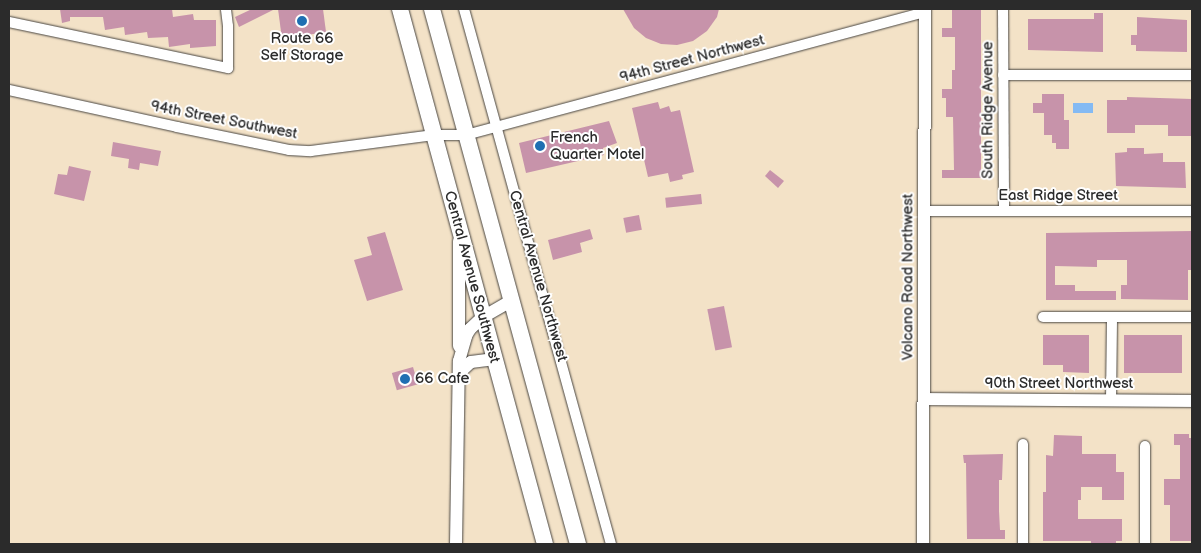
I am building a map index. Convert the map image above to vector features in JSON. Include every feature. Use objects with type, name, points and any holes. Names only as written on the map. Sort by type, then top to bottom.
[{"type":"main road","name":"Central Avenue Southwest","points":[[400,9],[545,544]]},
{"type":"main road","name":"Central Avenue Northwest","points":[[432,9],[578,544]]},
{"type":"street","points":[[9,22],[228,68],[226,9]]},
{"type":"street","name":"Central Avenue Northwest","points":[[464,9],[611,544]]},
{"type":"street","name":"South Ridge Avenue","points":[[1003,9],[1004,212]]},
{"type":"street","name":"94th Street Northwest","points":[[466,135],[925,11]]},
{"type":"street","name":"Volcano Road Northwest","points":[[923,544],[925,11]]},
{"type":"street","points":[[1003,75],[1192,75]]},
{"type":"street","name":"94th Street Southwest","points":[[9,90],[289,150],[311,151],[434,135],[466,135]]},
{"type":"street","name":"East Ridge Street","points":[[924,211],[1192,211]]},
{"type":"street","points":[[456,544],[459,228]]},
{"type":"street","points":[[459,367],[466,336],[483,317],[511,301]]},
{"type":"street","points":[[1043,317],[1192,317]]},
{"type":"street","points":[[1111,400],[1112,318]]},
{"type":"street","points":[[459,367],[471,362],[495,359]]},
{"type":"street","name":"90th Street Northwest","points":[[925,399],[1192,401]]},
{"type":"street","points":[[1023,444],[1023,544]]},
{"type":"street","points":[[1145,446],[1145,544]]},
{"type":"water","points":[[1073,103],[1093,103],[1093,113],[1073,113]]},
{"type":"building","points":[[60,9],[172,9],[173,17],[193,14],[194,20],[216,20],[216,46],[190,48],[190,44],[169,47],[168,37],[148,38],[147,32],[125,35],[124,27],[105,30],[103,17],[70,17],[70,21],[62,23]]},
{"type":"building","points":[[252,9],[275,9],[239,27],[235,17]]},
{"type":"building","name":"Route 66 Self Storage","points":[[278,9],[323,9],[326,32],[282,39]]},
{"type":"building","points":[[623,9],[719,9],[717,17],[707,31],[693,41],[677,45],[661,44],[646,38],[634,28]]},
{"type":"building","points":[[952,10],[981,10],[981,178],[942,178],[942,170],[954,170],[953,117],[946,117],[946,98],[942,98],[942,89],[952,89],[952,70],[955,70],[955,37],[942,37],[942,28],[952,28]]},
{"type":"building","points":[[1094,13],[1103,13],[1103,52],[1028,50],[1028,19],[1094,19]]},
{"type":"building","points":[[1137,17],[1187,20],[1187,52],[1136,51],[1136,45],[1131,45],[1131,35],[1137,35]]},
{"type":"building","points":[[1042,94],[1064,94],[1064,120],[1069,120],[1069,149],[1056,149],[1056,143],[1052,143],[1052,135],[1044,135],[1044,113],[1033,113],[1033,103],[1042,103]]},
{"type":"building","points":[[1127,97],[1192,99],[1192,136],[1168,136],[1168,125],[1135,125],[1135,133],[1107,133],[1107,100],[1127,100]]},
{"type":"building","points":[[658,102],[660,109],[669,106],[671,112],[680,110],[694,172],[682,175],[683,179],[670,182],[668,173],[648,177],[632,108]]},
{"type":"building","name":"French Quarter Motel","points":[[609,121],[617,143],[603,148],[604,155],[526,173],[519,143]]},
{"type":"building","points":[[113,142],[161,151],[158,166],[140,163],[139,170],[128,168],[129,159],[111,156]]},
{"type":"building","points":[[1127,148],[1144,148],[1144,154],[1163,153],[1163,162],[1185,162],[1186,188],[1116,186],[1115,153],[1127,152]]},
{"type":"building","points":[[69,166],[91,171],[84,201],[54,194],[58,174],[67,175]]},
{"type":"building","points":[[770,170],[784,181],[778,188],[765,176]]},
{"type":"building","points":[[701,194],[702,204],[666,208],[665,198]]},
{"type":"building","points":[[639,215],[642,230],[626,233],[623,218]]},
{"type":"building","points":[[590,229],[593,239],[580,243],[582,252],[553,260],[548,240]]},
{"type":"building","points":[[1192,231],[1192,270],[1188,270],[1188,300],[1121,299],[1121,285],[1127,285],[1127,260],[1097,260],[1097,267],[1055,266],[1055,285],[1075,285],[1075,291],[1116,291],[1116,300],[1046,300],[1046,233]]},
{"type":"building","points":[[385,232],[403,290],[367,301],[354,260],[372,255],[367,237]]},
{"type":"building","points":[[724,306],[732,347],[715,350],[707,309]]},
{"type":"building","points":[[1043,335],[1089,335],[1089,373],[1063,372],[1063,365],[1043,365]]},
{"type":"building","points":[[1124,335],[1182,335],[1182,373],[1124,373]]},
{"type":"building","name":"66 Cafe","points":[[413,367],[418,384],[397,390],[392,373]]},
{"type":"building","points":[[1174,434],[1189,434],[1189,438],[1192,438],[1192,541],[1170,541],[1170,505],[1164,505],[1164,479],[1180,479],[1180,445],[1174,445]]},
{"type":"building","points":[[1054,435],[1082,436],[1082,454],[1116,454],[1116,472],[1124,472],[1124,500],[1102,500],[1102,487],[1081,487],[1081,500],[1078,500],[1078,519],[1122,519],[1122,541],[1116,541],[1116,544],[1091,544],[1091,541],[1043,541],[1043,492],[1046,492],[1046,455],[1053,456]]},
{"type":"building","points":[[1003,454],[1002,480],[999,480],[999,511],[1000,530],[1005,530],[1005,539],[967,539],[966,463],[964,463],[963,455]]},
{"type":"place","name":"Route 66 Self Storage","points":[[302,21]]},
{"type":"place","name":"French Quarter Motel","points":[[540,146]]},
{"type":"place","name":"66 Cafe","points":[[405,379]]}]
